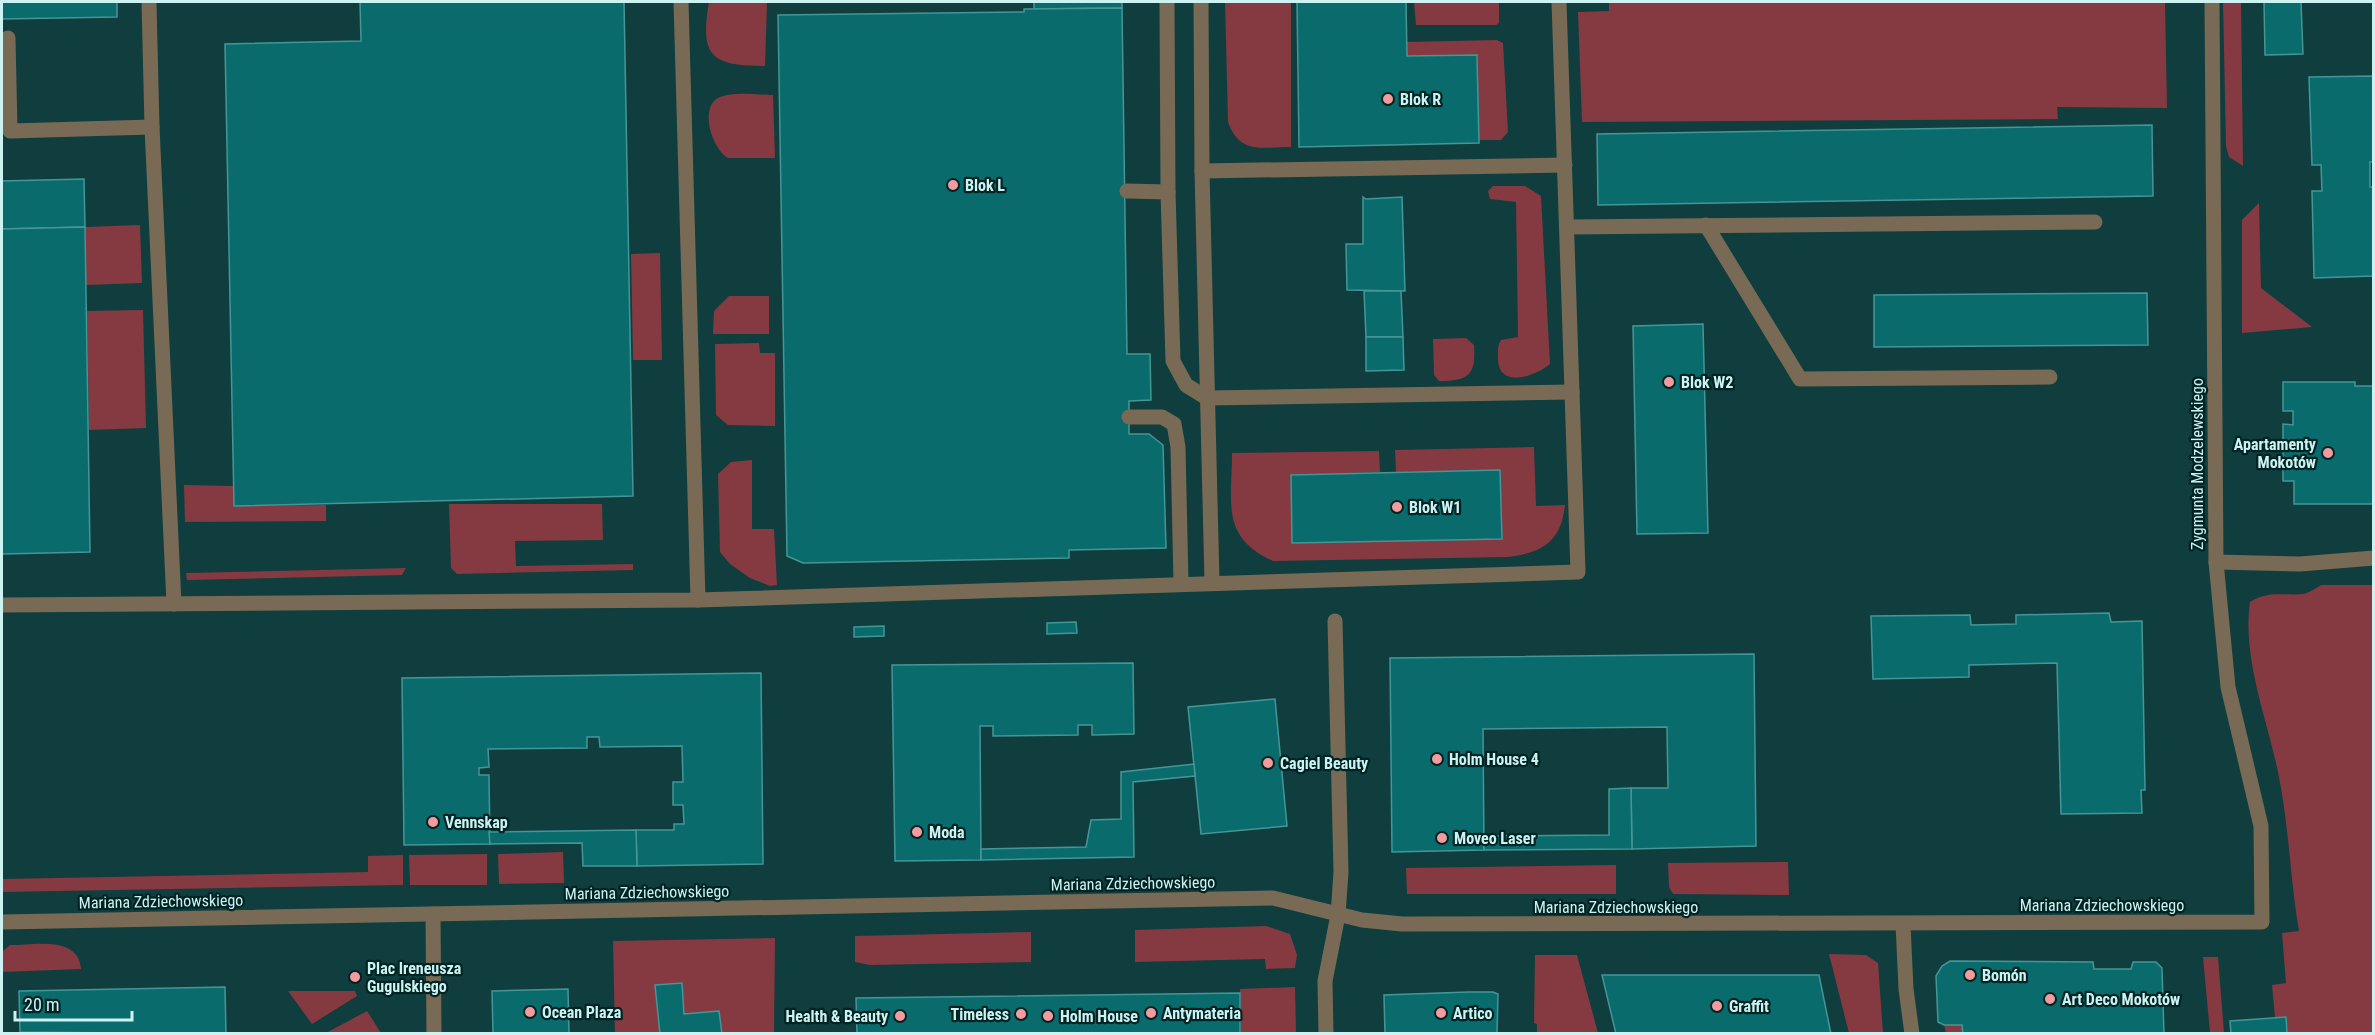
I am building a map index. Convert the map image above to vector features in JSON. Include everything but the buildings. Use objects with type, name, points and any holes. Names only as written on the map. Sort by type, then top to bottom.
[{"type":"street","points":[[149,2],[152,127],[174,604]]},
{"type":"street","points":[[681,2],[698,600]]},
{"type":"street","points":[[1167,2],[1168,192],[1173,361],[1186,384],[1207,398],[1572,392]]},
{"type":"street","points":[[1201,2],[1202,171],[1212,582]]},
{"type":"street","points":[[2,605],[698,600],[1578,572],[1559,2]]},
{"type":"street","name":"Zygmunta Modzelewskiego","points":[[2212,2],[2216,562],[2228,687],[2261,826],[2262,922]]},
{"type":"street","points":[[8,38],[10,130],[152,127]]},
{"type":"street","points":[[1202,171],[1565,165]]},
{"type":"street","points":[[1126,191],[1168,192]]},
{"type":"street","points":[[1567,227],[2095,222]]},
{"type":"street","points":[[1706,225],[1800,379],[2050,377]]},
{"type":"street","points":[[1129,417],[1162,417],[1174,424],[1178,447],[1181,584]]},
{"type":"street","points":[[2216,562],[2300,564],[2373,558]]},
{"type":"street","points":[[1326,1034],[1325,981],[1338,915],[1341,867],[1335,621]]},
{"type":"street","name":"Mariana Zdziechowskiego","points":[[2,922],[1273,898],[1338,915],[1402,924],[2262,922]]},
{"type":"street","points":[[433,914],[434,1034]]},
{"type":"street","points":[[1903,924],[1906,989],[1912,1034]]},
{"type":"shaded area","points":[[709,2],[767,2],[765,66],[733,64],[722,61],[714,55],[706,36]]},
{"type":"shaded area","points":[[1225,2],[1291,2],[1291,147],[1253,147],[1239,140],[1233,133],[1228,122]]},
{"type":"shaded area","points":[[1414,2],[1499,2],[1499,23],[1496,25],[1416,25]]},
{"type":"shaded area","points":[[1609,2],[2165,2],[2167,108],[2057,107],[2058,119],[1582,122],[1578,12],[1609,11]]},
{"type":"shaded area","points":[[2223,2],[2241,2],[2243,166],[2229,157],[2226,146]]},
{"type":"shaded area","points":[[1497,40],[1503,43],[1508,132],[1501,140],[1479,140],[1477,55],[1407,56],[1407,42]]},
{"type":"shaded area","points":[[732,94],[773,95],[775,158],[728,158],[717,146],[710,127],[710,109],[713,102],[720,97]]},
{"type":"shaded area","points":[[1493,186],[1525,186],[1541,196],[1550,364],[1536,373],[1519,378],[1504,374],[1498,358],[1498,346],[1501,340],[1518,337],[1516,202],[1490,199],[1488,191]]},
{"type":"shaded area","points":[[2259,203],[2261,288],[2312,327],[2242,333],[2242,220]]},
{"type":"shaded area","points":[[140,225],[142,283],[86,285],[85,227]]},
{"type":"shaded area","points":[[660,253],[662,360],[633,360],[631,254]]},
{"type":"shaded area","points":[[729,296],[769,296],[769,334],[713,334],[714,311]]},
{"type":"shaded area","points":[[143,310],[146,428],[89,430],[87,311]]},
{"type":"shaded area","points":[[1466,338],[1474,345],[1472,370],[1464,378],[1439,381],[1434,375],[1433,339]]},
{"type":"shaded area","points":[[759,343],[760,353],[775,353],[775,426],[728,425],[716,415],[715,344]]},
{"type":"shaded area","points":[[1534,447],[1536,506],[1565,505],[1563,518],[1554,537],[1547,544],[1530,553],[1507,557],[1273,561],[1244,541],[1233,516],[1232,453],[1379,451],[1380,472],[1292,475],[1293,543],[1502,539],[1500,470],[1396,472],[1395,450]]},
{"type":"shaded area","points":[[752,460],[752,529],[774,529],[777,585],[770,586],[750,578],[730,564],[720,552],[718,474],[731,462]]},
{"type":"shaded area","points":[[184,485],[233,486],[234,506],[326,505],[326,521],[185,522]]},
{"type":"shaded area","points":[[449,504],[602,504],[603,540],[515,541],[516,566],[633,564],[633,570],[457,574],[451,568]]},
{"type":"shaded area","points":[[406,568],[402,575],[187,580],[186,573]]},
{"type":"shaded area","points":[[2321,585],[2373,585],[2373,1033],[2287,1033],[2285,1017],[2275,1017],[2272,985],[2286,983],[2282,933],[2299,931],[2282,792],[2252,666],[2248,623],[2250,602],[2269,595],[2303,594]]},
{"type":"shaded area","points":[[563,852],[564,883],[499,884],[498,854]]},
{"type":"shaded area","points":[[487,854],[487,885],[410,885],[409,855]]},
{"type":"shaded area","points":[[403,855],[403,885],[2,892],[2,879],[368,872],[368,856]]},
{"type":"shaded area","points":[[1788,862],[1789,895],[1673,894],[1669,887],[1668,863]]},
{"type":"shaded area","points":[[1616,865],[1616,894],[1407,894],[1406,868]]},
{"type":"shaded area","points":[[1266,926],[1290,934],[1297,955],[1295,968],[1266,969],[1265,959],[1135,962],[1135,930]]},
{"type":"shaded area","points":[[1031,932],[1031,962],[870,965],[855,962],[855,936]]},
{"type":"shaded area","points":[[775,938],[774,1033],[615,1033],[613,941]]},
{"type":"shaded area","points":[[54,944],[64,946],[78,958],[81,969],[2,972],[3,951],[10,945]]},
{"type":"shaded area","points":[[1829,954],[1866,955],[1878,963],[1883,1033],[1849,1033]]},
{"type":"shaded area","points":[[1535,955],[1577,955],[1598,1033],[1537,1033],[1537,1024],[1534,1023]]},
{"type":"shaded area","points":[[2203,957],[2218,957],[2224,1033],[2210,1033]]},
{"type":"shaded area","points":[[1295,987],[1296,1033],[1241,1033],[1240,989]]},
{"type":"shaded area","points":[[288,991],[355,991],[357,996],[312,1024]]},
{"type":"shaded area","points":[[367,1011],[381,1033],[326,1033]]},
{"type":"shaded area","points":[[1944,1025],[1962,1025],[1963,1033],[1946,1033]]},
{"type":"place","name":"Blok R","points":[[1388,99]]},
{"type":"place","name":"Blok L","points":[[953,185]]},
{"type":"place","name":"Blok W2","points":[[1669,382]]},
{"type":"place","name":"Apartamenty Mokotów","points":[[2328,453]]},
{"type":"place","name":"Blok W1","points":[[1397,507]]},
{"type":"place","name":"Holm House 4","points":[[1437,759]]},
{"type":"place","name":"Cagiel Beauty","points":[[1268,763]]},
{"type":"place","name":"Vennskap","points":[[433,822]]},
{"type":"place","name":"Moda","points":[[917,832]]},
{"type":"place","name":"Moveo Laser","points":[[1442,838]]},
{"type":"place","name":"Bomón","points":[[1970,975]]},
{"type":"place","name":"Plac Ireneusza Gugulskiego","points":[[355,977]]},
{"type":"place","name":"Art Deco Mokotów","points":[[2050,999]]},
{"type":"place","name":"Graffit","points":[[1717,1006]]},
{"type":"place","name":"Ocean Plaza","points":[[530,1012]]},
{"type":"place","name":"Antymateria","points":[[1151,1013]]},
{"type":"place","name":"Artico","points":[[1441,1013]]},
{"type":"place","name":"Timeless","points":[[1021,1014]]},
{"type":"place","name":"Health & Beauty","points":[[900,1016]]},
{"type":"place","name":"Holm House","points":[[1048,1016]]}]
